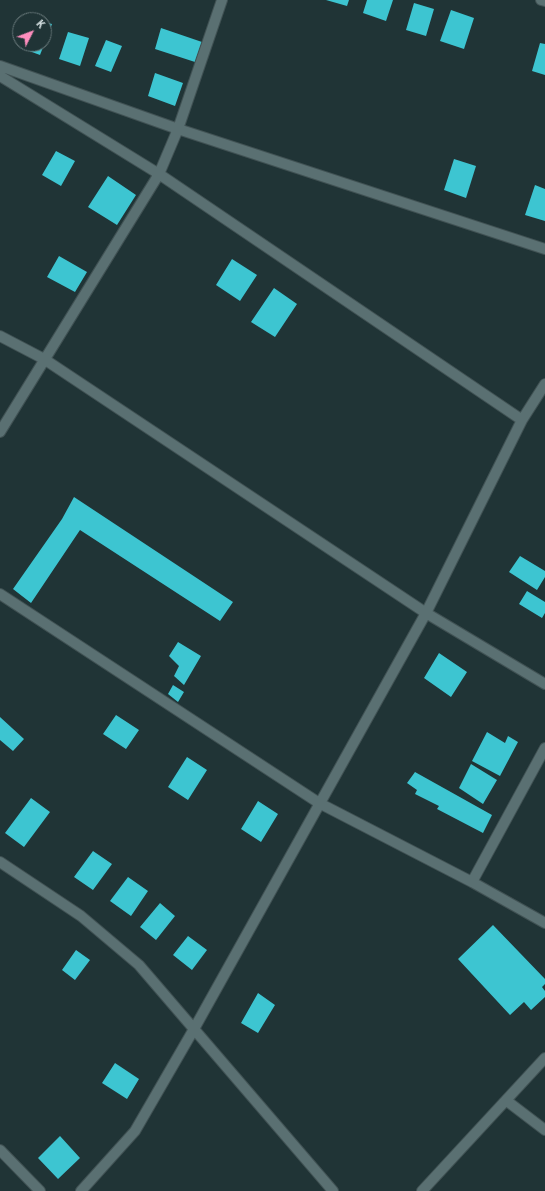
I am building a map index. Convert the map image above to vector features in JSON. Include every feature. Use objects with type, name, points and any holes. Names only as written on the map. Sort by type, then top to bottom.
[{"type":"street","points":[[0,432],[159,174],[178,129],[222,0]]},
{"type":"street","points":[[541,0],[545,1]]},
{"type":"street","points":[[0,66],[178,129],[545,248]]},
{"type":"street","points":[[0,76],[159,174],[522,420]]},
{"type":"street","points":[[0,336],[44,359],[426,613],[545,684]]},
{"type":"street","points":[[81,1191],[135,1131],[194,1029],[426,613],[522,420],[545,384]]},
{"type":"street","points":[[0,594],[319,803],[472,882],[545,923]]},
{"type":"street","points":[[472,882],[545,748]]},
{"type":"street","points":[[0,862],[80,916],[139,965],[333,1191]]},
{"type":"street","points":[[422,1191],[507,1101],[545,1058]]},
{"type":"street","points":[[507,1101],[545,1130]]},
{"type":"street","points":[[0,1150],[40,1191]]},
{"type":"building","points":[[326,0],[349,0],[347,6]]},
{"type":"building","points":[[367,0],[393,0],[386,21],[363,13]]},
{"type":"building","points":[[414,3],[434,9],[426,36],[406,30]]},
{"type":"building","points":[[451,10],[474,18],[464,49],[440,41]]},
{"type":"building","points":[[161,28],[202,42],[195,62],[155,49]]},
{"type":"building","points":[[68,32],[89,38],[80,66],[59,59]]},
{"type":"building","points":[[106,40],[122,46],[111,72],[95,66]]},
{"type":"building","points":[[540,43],[545,44],[545,75],[532,71]]},
{"type":"building","points":[[32,52],[41,52],[40,55]]},
{"type":"building","points":[[155,73],[183,83],[175,106],[148,96]]},
{"type":"building","points":[[56,151],[75,161],[61,186],[42,175]]},
{"type":"building","points":[[454,159],[476,166],[466,198],[444,190]]},
{"type":"building","points":[[108,176],[136,195],[117,225],[88,207]]},
{"type":"building","points":[[535,185],[545,189],[545,221],[525,215]]},
{"type":"building","points":[[59,256],[87,272],[75,292],[47,277]]},
{"type":"building","points":[[232,259],[257,275],[240,301],[216,285]]},
{"type":"building","points":[[274,288],[297,304],[275,337],[251,322]]},
{"type":"building","points":[[74,497],[233,602],[220,621],[80,530],[31,603],[13,589],[62,519]]},
{"type":"building","points":[[520,556],[545,571],[545,577],[537,590],[509,572]]},
{"type":"building","points":[[527,591],[545,602],[545,613],[542,618],[519,604]]},
{"type":"building","points":[[178,642],[201,656],[184,685],[174,676],[179,666],[169,656]]},
{"type":"building","points":[[439,653],[467,672],[451,697],[424,678]]},
{"type":"building","points":[[173,685],[184,692],[178,702],[168,694]]},
{"type":"building","points":[[116,715],[139,730],[126,749],[103,734]]},
{"type":"building","points":[[0,717],[24,739],[13,751],[0,740]]},
{"type":"building","points":[[487,732],[505,743],[508,736],[518,742],[500,776],[472,761]]},
{"type":"building","points":[[187,757],[207,770],[188,800],[168,787]]},
{"type":"building","points":[[471,764],[497,780],[483,804],[459,788]]},
{"type":"building","points":[[415,772],[492,815],[483,833],[437,809],[439,806],[415,794],[417,790],[407,783]]},
{"type":"building","points":[[31,798],[50,812],[24,847],[5,833]]},
{"type":"building","points":[[258,801],[278,814],[261,842],[241,829]]},
{"type":"building","points":[[93,851],[112,864],[93,890],[74,877]]},
{"type":"building","points":[[128,877],[148,891],[131,916],[110,901]]},
{"type":"building","points":[[160,903],[175,916],[156,940],[140,927]]},
{"type":"building","points":[[493,925],[545,979],[545,984],[542,987],[545,991],[545,997],[531,1010],[524,1002],[510,1015],[458,959]]},
{"type":"building","points":[[188,936],[207,950],[192,970],[173,955]]},
{"type":"building","points":[[76,950],[90,960],[75,980],[62,970]]},
{"type":"building","points":[[258,993],[275,1005],[258,1033],[241,1023]]},
{"type":"building","points":[[115,1063],[139,1079],[127,1099],[102,1083]]},
{"type":"building","points":[[60,1136],[80,1158],[58,1179],[38,1158]]}]
